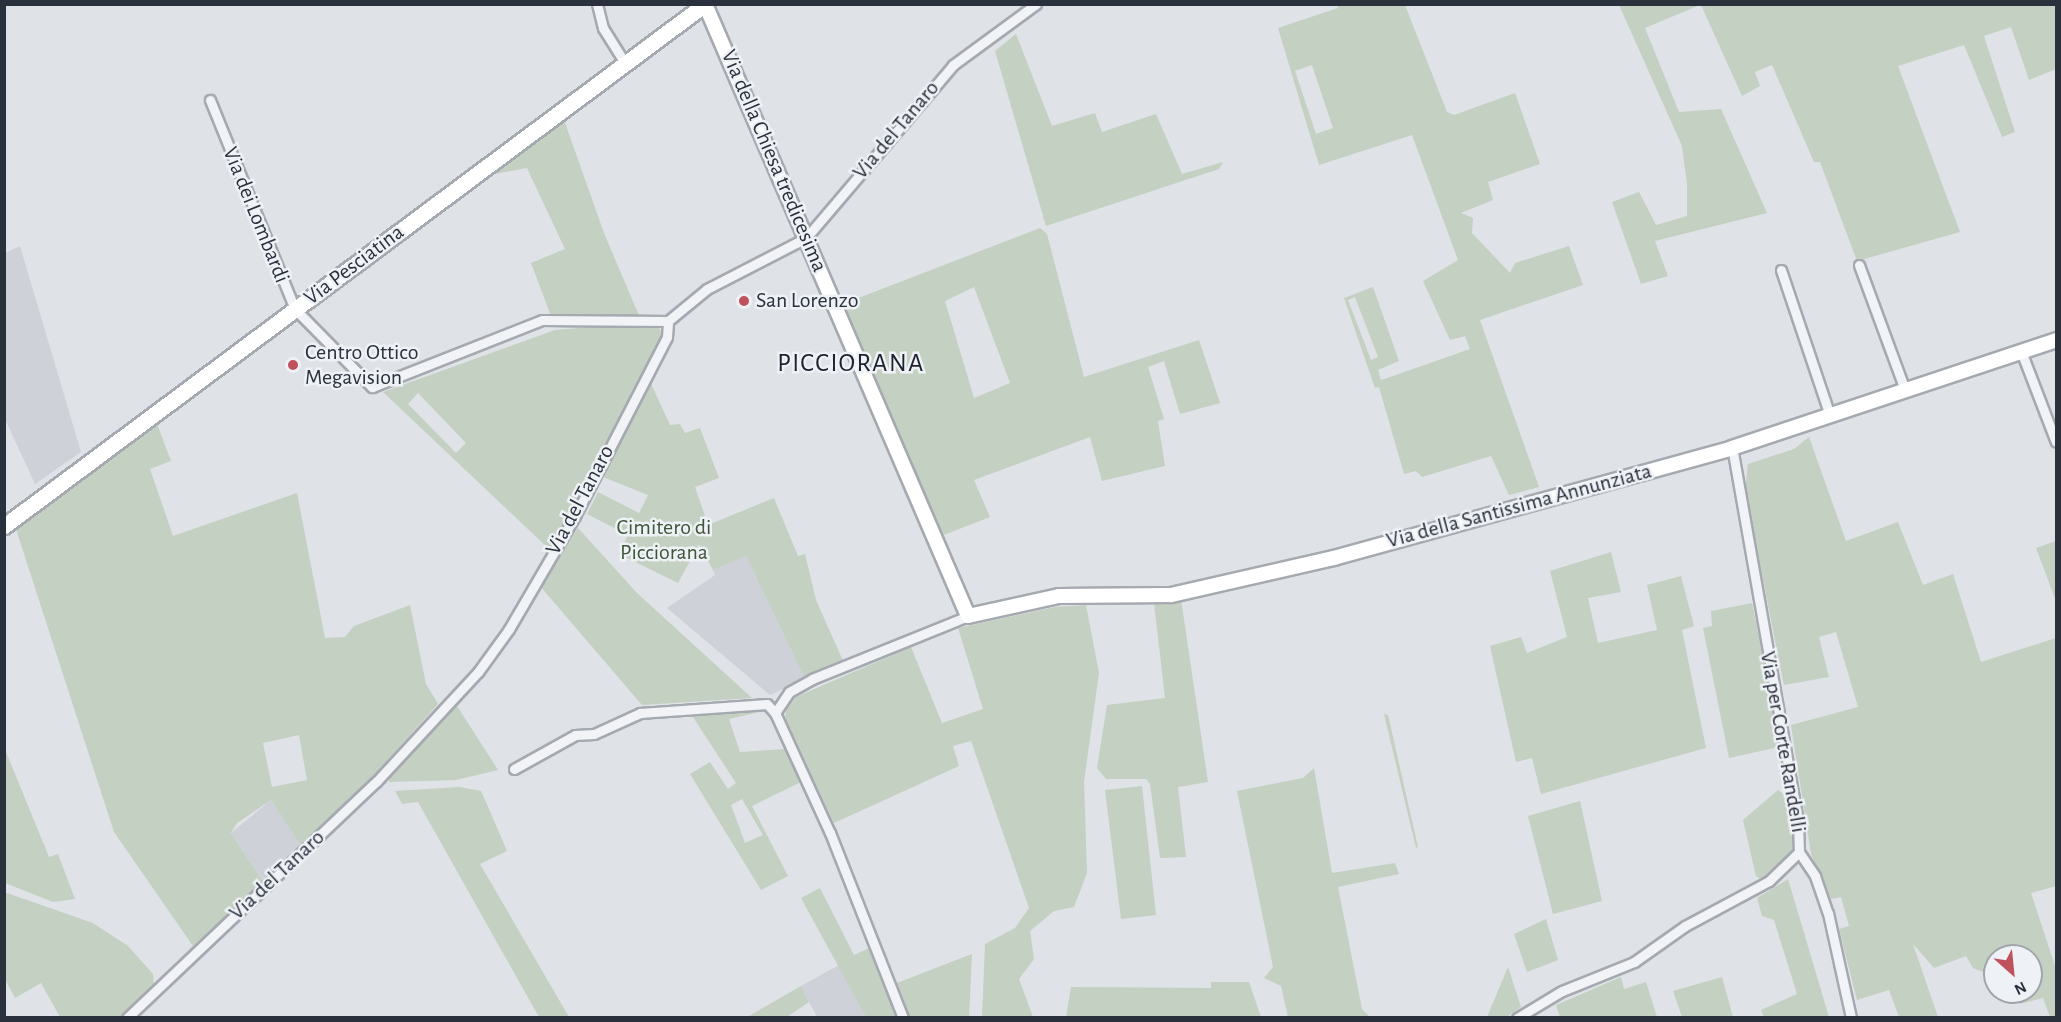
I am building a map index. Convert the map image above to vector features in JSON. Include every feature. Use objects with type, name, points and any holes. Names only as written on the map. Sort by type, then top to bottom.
[{"type":"main road","name":"Via Pesciatina","points":[[4,526],[705,4]]},
{"type":"street","points":[[597,4],[603,28],[624,63]]},
{"type":"street","name":"Via della Chiesa tredicesima","points":[[705,4],[968,616]]},
{"type":"street","name":"Via del Tanaro","points":[[127,1017],[376,782],[478,672],[509,629],[575,516],[667,338],[668,321],[707,289],[806,238],[953,65],[1036,4]]},
{"type":"street","name":"Via dei Lombardi","points":[[210,100],[294,309],[372,387],[542,320],[668,321]]},
{"type":"street","points":[[1859,265],[1905,390]]},
{"type":"street","points":[[1781,270],[1830,416]]},
{"type":"street","name":"Via della Santissima Annunziata","points":[[968,616],[1059,596],[1148,597],[1191,591],[1334,558],[1732,448],[2056,340]]},
{"type":"street","points":[[2021,351],[2056,442]]},
{"type":"street","name":"Via per Corte Randelli","points":[[1517,1017],[1562,991],[1634,962],[1685,926],[1769,881],[1799,852],[1798,821],[1732,448]]},
{"type":"street","points":[[775,713],[789,692],[812,679],[968,616]]},
{"type":"street","points":[[514,769],[574,735],[594,734],[640,713],[767,704],[775,713],[831,834],[903,1017]]},
{"type":"street","points":[[1799,852],[1815,876],[1828,913],[1851,1017]]},
{"type":"shaded area","points":[[20,246],[81,452],[35,484],[5,419],[5,253]]},
{"type":"shaded area","points":[[746,556],[805,679],[770,695],[667,608],[715,575],[713,570]]},
{"type":"shaded area","points":[[271,800],[301,846],[263,882],[231,833]]},
{"type":"shaded area","points":[[839,965],[866,1017],[817,1017],[801,986]]},
{"type":"green space","points":[[1337,5],[1405,5],[1447,112],[1454,115],[1515,93],[1540,164],[1488,182],[1493,200],[1461,213],[1473,218],[1472,233],[1510,273],[1515,263],[1569,246],[1583,285],[1480,320],[1539,487],[1509,495],[1491,456],[1422,477],[1416,471],[1404,474],[1379,387],[1375,388],[1344,298],[1373,287],[1399,361],[1378,370],[1381,380],[1470,349],[1465,336],[1450,340],[1423,281],[1458,260],[1412,135],[1319,165],[1278,28],[1338,8]],"holes":[[[1312,65],[1333,128],[1316,134],[1295,71]],[[1355,297],[1378,357],[1371,360],[1348,300]]]},
{"type":"green space","points":[[1619,5],[1700,5],[1645,28],[1679,112],[1721,109],[1767,213],[1655,241],[1668,276],[1641,284],[1612,202],[1639,192],[1656,225],[1687,216],[1687,184],[1682,146]]},
{"type":"green space","points":[[1701,5],[2056,5],[2056,69],[2029,80],[2011,27],[1984,36],[2015,132],[2002,137],[1964,45],[1898,66],[1960,232],[1857,261],[1820,162],[1814,162],[1772,65],[1755,72],[1760,86],[1742,96]]},
{"type":"green space","points":[[1016,34],[1052,126],[1095,113],[1102,132],[1156,114],[1182,174],[1223,162],[1219,169],[1046,226],[995,51]]},
{"type":"green space","points":[[564,120],[604,233],[640,318],[551,316],[531,263],[565,249],[527,168],[494,174]]},
{"type":"green space","points":[[1040,228],[1047,234],[1084,377],[1199,340],[1220,403],[1180,414],[1164,361],[1148,367],[1164,419],[1158,421],[1165,466],[1102,481],[1090,437],[974,480],[990,517],[941,536],[843,304]],"holes":[[[974,287],[1010,383],[974,398],[945,301]]]},
{"type":"green space","points":[[642,323],[658,325],[662,334],[550,550],[383,392],[555,330]],"holes":[[[418,393],[466,443],[456,453],[408,404]]]},
{"type":"green space","name":"Cimitero di Picciorana","points":[[648,377],[670,425],[680,424],[685,433],[700,428],[719,478],[695,487],[708,525],[774,498],[798,556],[805,554],[816,600],[844,663],[805,679],[746,556],[713,570],[699,544],[678,583],[619,554],[628,535],[587,514],[598,492],[639,513],[648,495],[603,477]]},
{"type":"green space","points":[[156,421],[171,461],[150,469],[173,536],[297,493],[325,638],[345,637],[354,626],[410,605],[426,684],[438,704],[357,794],[301,846],[271,800],[237,823],[231,833],[263,882],[193,946],[114,832],[15,526]],"holes":[[[299,735],[307,780],[272,787],[263,743]]]},
{"type":"green space","points":[[1809,437],[1846,541],[1898,522],[1923,585],[1953,574],[1981,662],[2056,638],[2056,886],[2031,893],[2056,969],[2056,1017],[2050,1017],[2043,998],[2043,944],[1983,944],[1983,972],[1973,968],[1966,956],[1934,968],[1913,944],[1938,1017],[1899,1017],[1889,990],[1857,1000],[1839,929],[1849,926],[1841,897],[1831,899],[1811,854],[1791,725],[1858,707],[1836,632],[1819,637],[1829,677],[1784,685],[1745,491],[1748,464],[1794,449]]},
{"type":"green space","points":[[578,528],[637,593],[752,698],[642,705],[540,586]]},
{"type":"green space","points":[[2056,541],[2056,601],[2036,548]]},
{"type":"green space","points":[[1611,552],[1621,592],[1588,598],[1598,643],[1657,630],[1647,585],[1681,576],[1694,626],[1682,630],[1706,748],[1541,794],[1532,758],[1516,762],[1490,646],[1521,637],[1527,653],[1567,637],[1550,571]]},
{"type":"green space","points":[[1181,599],[1208,782],[1178,787],[1186,857],[1160,858],[1150,784],[1146,779],[1106,779],[1097,768],[1107,705],[1165,698],[1154,603]]},
{"type":"green space","points":[[1752,603],[1781,741],[1779,747],[1729,758],[1703,628],[1712,626],[1711,611]]},
{"type":"green space","points":[[1086,605],[1099,673],[1084,782],[1087,873],[1074,907],[1054,911],[1030,931],[1034,959],[1019,979],[1033,1017],[982,1017],[985,944],[1015,928],[1029,908],[971,741],[953,746],[959,766],[834,823],[785,723],[786,711],[796,697],[911,647],[942,723],[983,709],[958,628],[1055,607]]},
{"type":"green space","points":[[457,706],[498,770],[456,780],[389,782],[390,776]]},
{"type":"green space","points":[[758,707],[764,711],[729,719],[740,752],[785,749],[801,782],[752,806],[788,876],[761,890],[690,774],[710,762],[728,789],[736,783],[691,714]],"holes":[[[742,799],[763,835],[745,843],[731,805]]]},
{"type":"green space","points":[[1384,714],[1388,715],[1418,847],[1416,848]]},
{"type":"green space","points":[[4,747],[49,857],[58,854],[75,899],[53,902],[5,883]]},
{"type":"green space","points":[[1314,768],[1332,873],[1395,863],[1399,874],[1338,887],[1362,1009],[1370,1017],[1288,1017],[1281,986],[1264,978],[1273,967],[1237,791],[1303,778]]},
{"type":"green space","points":[[1142,786],[1156,915],[1121,919],[1105,790]]},
{"type":"green space","points":[[459,787],[481,791],[507,851],[480,864],[569,1017],[539,1017],[418,802],[402,804],[395,791]]},
{"type":"green space","points":[[1778,790],[1790,798],[1795,848],[1785,862],[1761,879],[1756,876],[1743,820]]},
{"type":"green space","points":[[1580,801],[1602,901],[1553,914],[1528,816]]},
{"type":"green space","points":[[1788,879],[1829,1017],[1764,1017],[1761,1010],[1797,994],[1774,920],[1762,916],[1757,898]]},
{"type":"green space","points":[[820,888],[854,955],[869,948],[899,1017],[866,1017],[801,898]]},
{"type":"green space","points":[[4,892],[93,923],[128,946],[153,974],[154,987],[121,1017],[60,1017],[41,983],[15,998],[5,979]]},
{"type":"green space","points":[[1546,919],[1558,960],[1527,972],[1514,934]]},
{"type":"green space","points":[[972,954],[969,1017],[910,1017],[897,983]]},
{"type":"green space","points":[[1508,967],[1521,1007],[1507,1017],[1487,1017]]},
{"type":"green space","points":[[1621,977],[1624,989],[1646,982],[1657,1017],[1560,1017],[1556,1005]]},
{"type":"green space","points":[[1722,977],[1733,1017],[1682,1017],[1673,991]]},
{"type":"green space","points":[[1211,982],[1249,982],[1261,1017],[1066,1017],[1071,987],[1211,988]]},
{"type":"green space","points":[[801,986],[809,1002],[787,1017],[747,1017]]},
{"type":"place","name":"San Lorenzo","points":[[744,301]]},
{"type":"place","name":"Centro Ottico Megavision","points":[[293,365]]},
{"type":"district","name":"PICCIORANA","points":[[851,364]]}]
